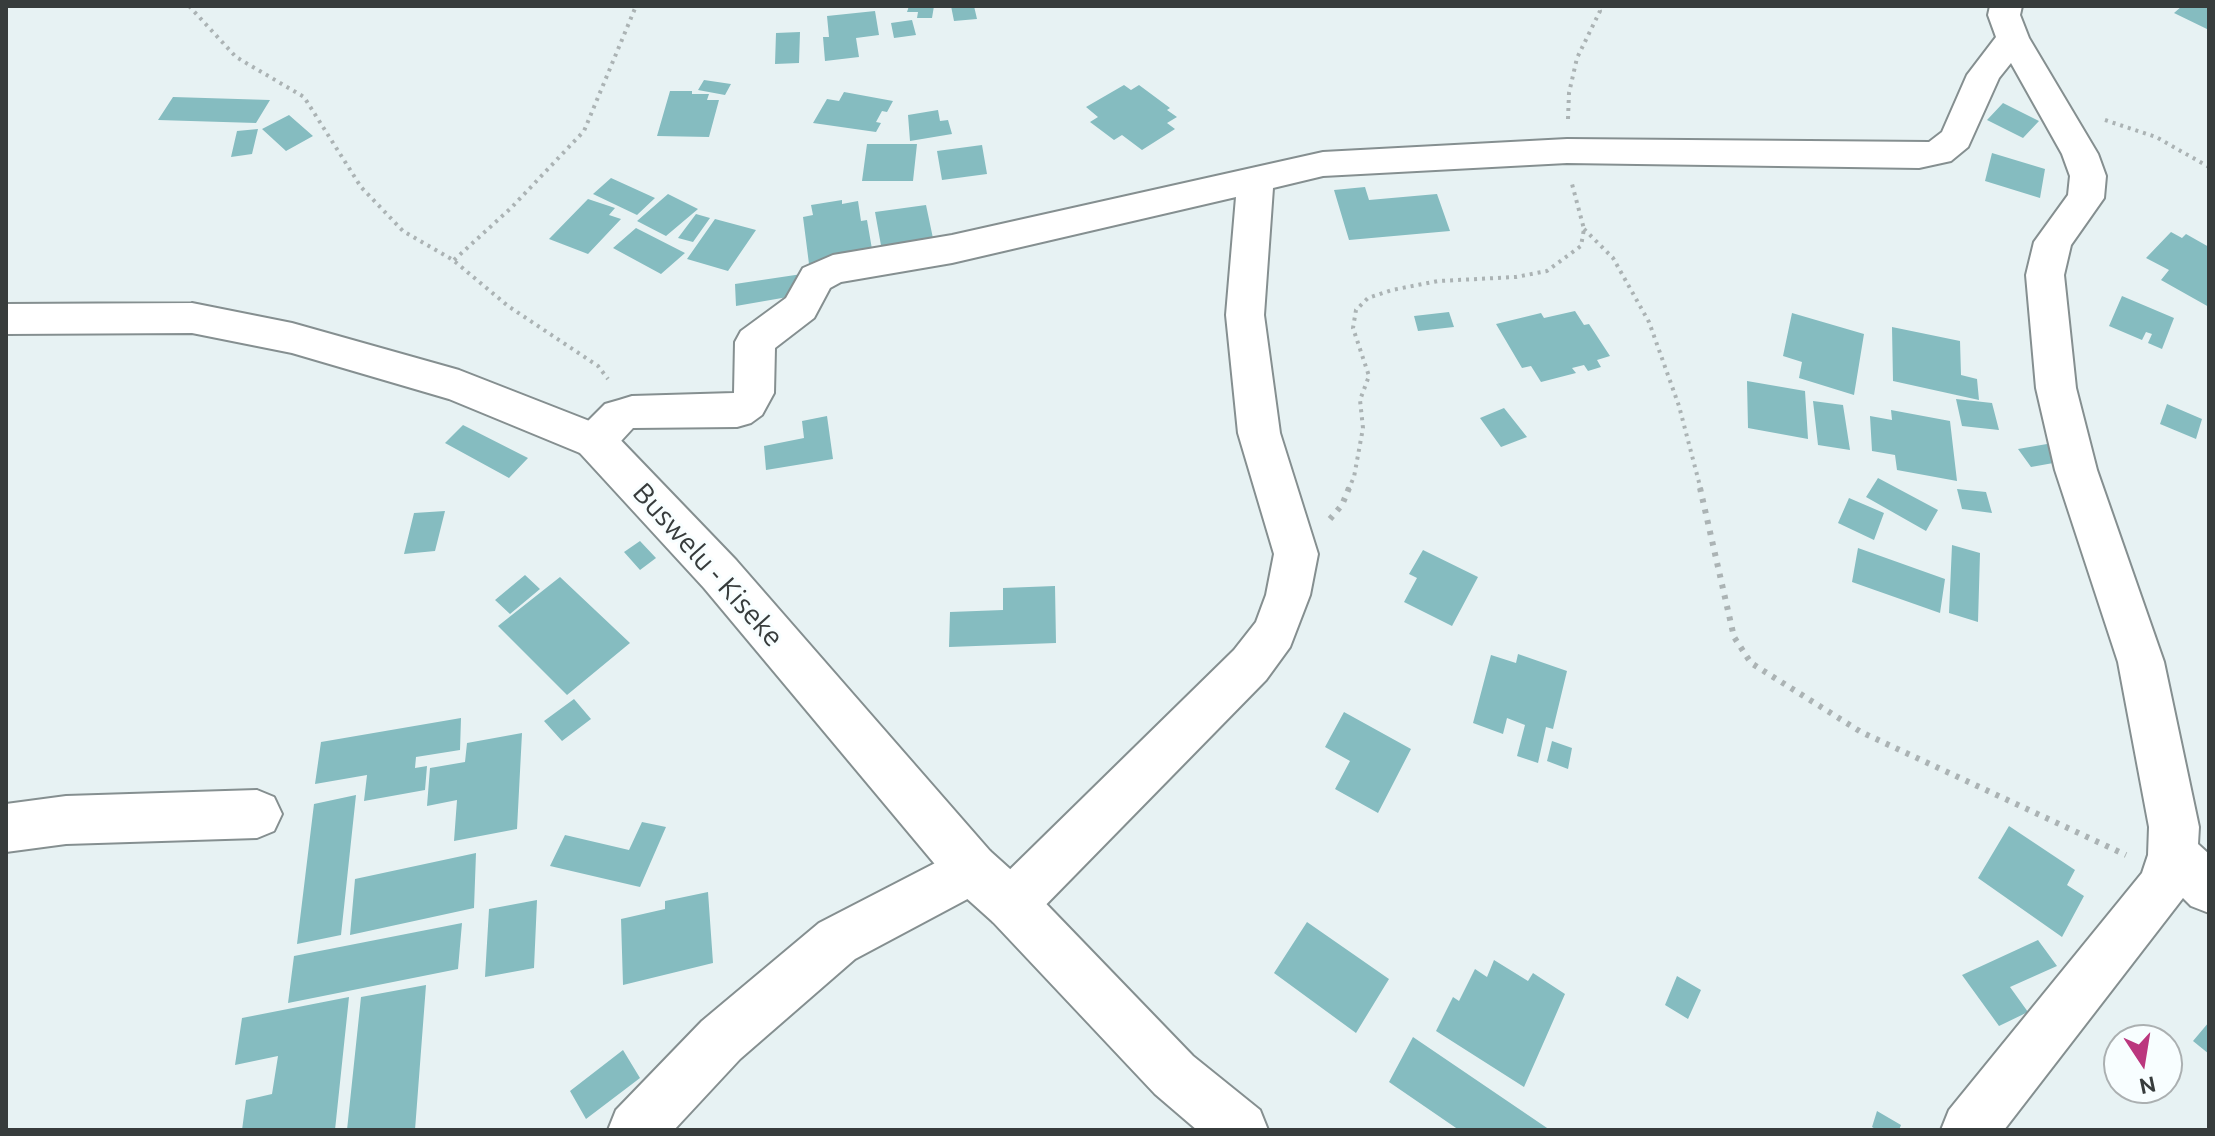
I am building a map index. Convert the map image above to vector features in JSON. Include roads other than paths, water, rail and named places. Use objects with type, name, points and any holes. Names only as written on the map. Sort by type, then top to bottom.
[{"type":"street","points":[[1969,1130],[2162,888],[2183,872],[2141,662],[2076,470],[2056,388],[2045,275],[2053,242],[2086,198],[2088,176],[2080,154],[2010,22]]},
{"type":"street","points":[[595,441],[619,416],[632,412],[737,411],[748,404],[754,393],[755,342],[800,308],[816,278],[823,273],[952,249],[1256,177],[1323,164],[1567,151],[1919,156],[1939,152],[1956,139],[2010,22]]},
{"type":"street","points":[[1011,904],[1250,665],[1274,633],[1288,595],[1296,554],[1259,433],[1245,315],[1256,177]]},
{"type":"street","name":"Buswelu - Kiseke","points":[[6,319],[192,318],[292,338],[459,386],[595,441],[720,574],[972,869],[1011,904],[1174,1075],[1240,1130]]},
{"type":"street","points":[[6,828],[66,820],[257,814]]},
{"type":"street","points":[[636,1130],[721,1040],[837,941],[972,869]]}]
